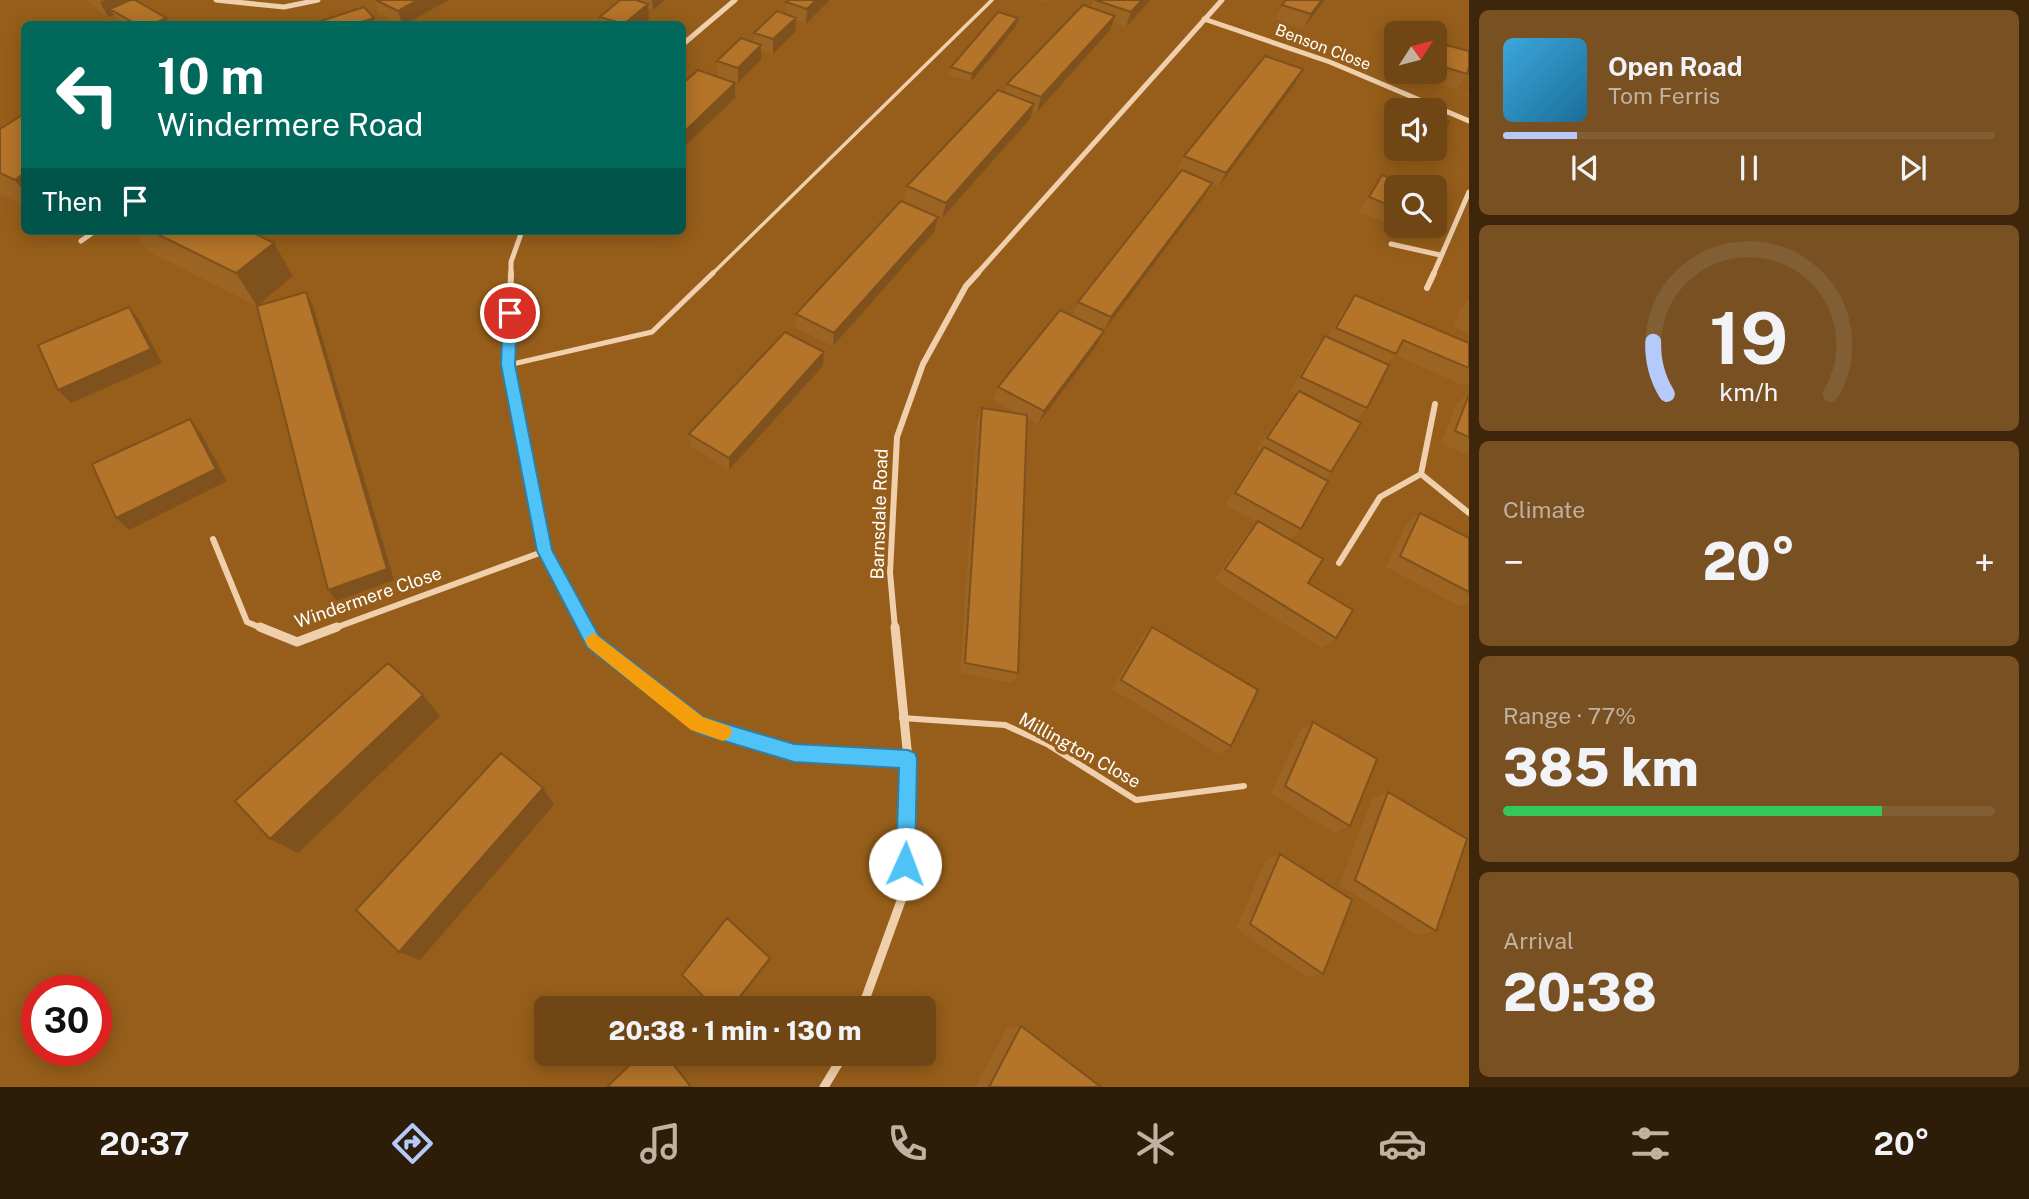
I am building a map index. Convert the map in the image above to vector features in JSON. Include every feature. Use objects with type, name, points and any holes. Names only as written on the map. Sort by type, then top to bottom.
[{"type":"street","points":[[216,0],[284,6],[318,0]]},
{"type":"street","points":[[686,42],[734,0]]},
{"type":"street","name":"Barnsdale Road","points":[[866,996],[905,890],[908,759],[890,572],[897,437],[923,364],[966,286],[1222,0]]},
{"type":"street","name":"Benson Close","points":[[1204,19],[1330,62],[1469,121]]},
{"type":"street","points":[[1427,288],[1469,192]]},
{"type":"street","points":[[81,241],[89,235]]},
{"type":"street","points":[[522,235],[512,261],[508,365],[545,551],[593,641],[698,724],[794,753],[908,759]]},
{"type":"street","points":[[1391,244],[1440,256]]},
{"type":"street","points":[[1339,563],[1380,497],[1421,474],[1435,404]]},
{"type":"street","points":[[1421,474],[1469,513]]},
{"type":"street","name":"Windermere Close","points":[[213,539],[247,622],[297,642],[545,551]]},
{"type":"street","points":[[824,1087],[837,1066]]},
{"type":"lane","points":[[508,365],[652,332],[992,0]]},
{"type":"lane","name":"Millington Close","points":[[902,718],[1005,725],[1047,744],[1136,800],[1244,786]]},
{"type":"building","points":[[135,0],[166,18],[160,21],[131,21],[110,9]]},
{"type":"building","points":[[376,0],[418,0],[398,11]]},
{"type":"building","points":[[620,0],[636,0],[648,4],[628,21],[600,17]]},
{"type":"building","points":[[816,0],[807,9],[786,2]]},
{"type":"building","points":[[1095,0],[1142,0],[1131,12]]},
{"type":"building","points":[[1286,0],[1322,0],[1311,14],[1282,5]]},
{"type":"building","points":[[1083,5],[1115,16],[1041,97],[1007,84]]},
{"type":"building","points":[[364,7],[374,18],[364,21],[321,21]]},
{"type":"building","points":[[777,11],[796,18],[773,39],[754,33]]},
{"type":"building","points":[[998,12],[1018,18],[972,74],[951,67]]},
{"type":"building","points":[[741,38],[761,45],[738,68],[717,61]]},
{"type":"building","points":[[1447,45],[1469,51],[1467,74],[1447,68]]},
{"type":"building","points":[[1265,56],[1303,69],[1226,173],[1184,156]]},
{"type":"building","points":[[698,70],[735,83],[686,130],[686,80]]},
{"type":"building","points":[[998,90],[1034,104],[946,203],[907,186]]},
{"type":"building","points":[[21,116],[21,175],[15,180],[0,173],[0,129]]},
{"type":"building","points":[[1182,170],[1212,183],[1111,317],[1078,302]]},
{"type":"building","points":[[1382,175],[1384,176],[1384,203],[1369,197]]},
{"type":"building","points":[[901,201],[938,217],[834,333],[796,314]]},
{"type":"building","points":[[159,235],[257,235],[274,243],[236,273]]},
{"type":"building","points":[[306,292],[387,569],[328,590],[257,306]]},
{"type":"building","points":[[1355,295],[1469,343],[1469,368],[1403,340],[1396,354],[1336,328]]},
{"type":"building","points":[[129,307],[151,349],[58,390],[38,345]]},
{"type":"building","points":[[1060,310],[1104,331],[1044,411],[998,387]]},
{"type":"building","points":[[785,332],[824,352],[729,458],[689,434]]},
{"type":"building","points":[[1325,336],[1389,365],[1367,408],[1301,377]]},
{"type":"building","points":[[1299,391],[1361,423],[1331,472],[1267,438]]},
{"type":"building","points":[[1469,394],[1469,437],[1455,431]]},
{"type":"building","points":[[982,408],[1027,415],[1018,673],[965,663]]},
{"type":"building","points":[[190,419],[216,469],[116,518],[92,464]]},
{"type":"building","points":[[1264,447],[1328,481],[1301,529],[1235,493]]},
{"type":"building","points":[[1420,513],[1469,538],[1469,592],[1400,556]]},
{"type":"building","points":[[1258,521],[1323,559],[1308,583],[1353,610],[1336,638],[1225,569]]},
{"type":"building","points":[[1152,627],[1258,690],[1231,746],[1121,680]]},
{"type":"building","points":[[388,663],[423,695],[270,839],[235,801]]},
{"type":"building","points":[[1313,722],[1377,759],[1350,826],[1285,786]]},
{"type":"building","points":[[501,753],[543,788],[399,952],[356,910]]},
{"type":"building","points":[[1388,792],[1467,839],[1436,931],[1355,880]]},
{"type":"building","points":[[1280,854],[1352,900],[1323,974],[1250,924]]},
{"type":"building","points":[[727,918],[770,958],[740,996],[703,996],[682,975]]},
{"type":"building","points":[[1021,1026],[1101,1087],[989,1087]]},
{"type":"building","points":[[629,1066],[674,1066],[691,1087],[607,1087]]},
{"type":"slow traffic","points":[[594,641],[698,724],[723,732]]},
{"type":"route","points":[[510,313],[508,365],[545,551],[593,641],[698,724],[794,753],[908,759],[905,864]]}]
